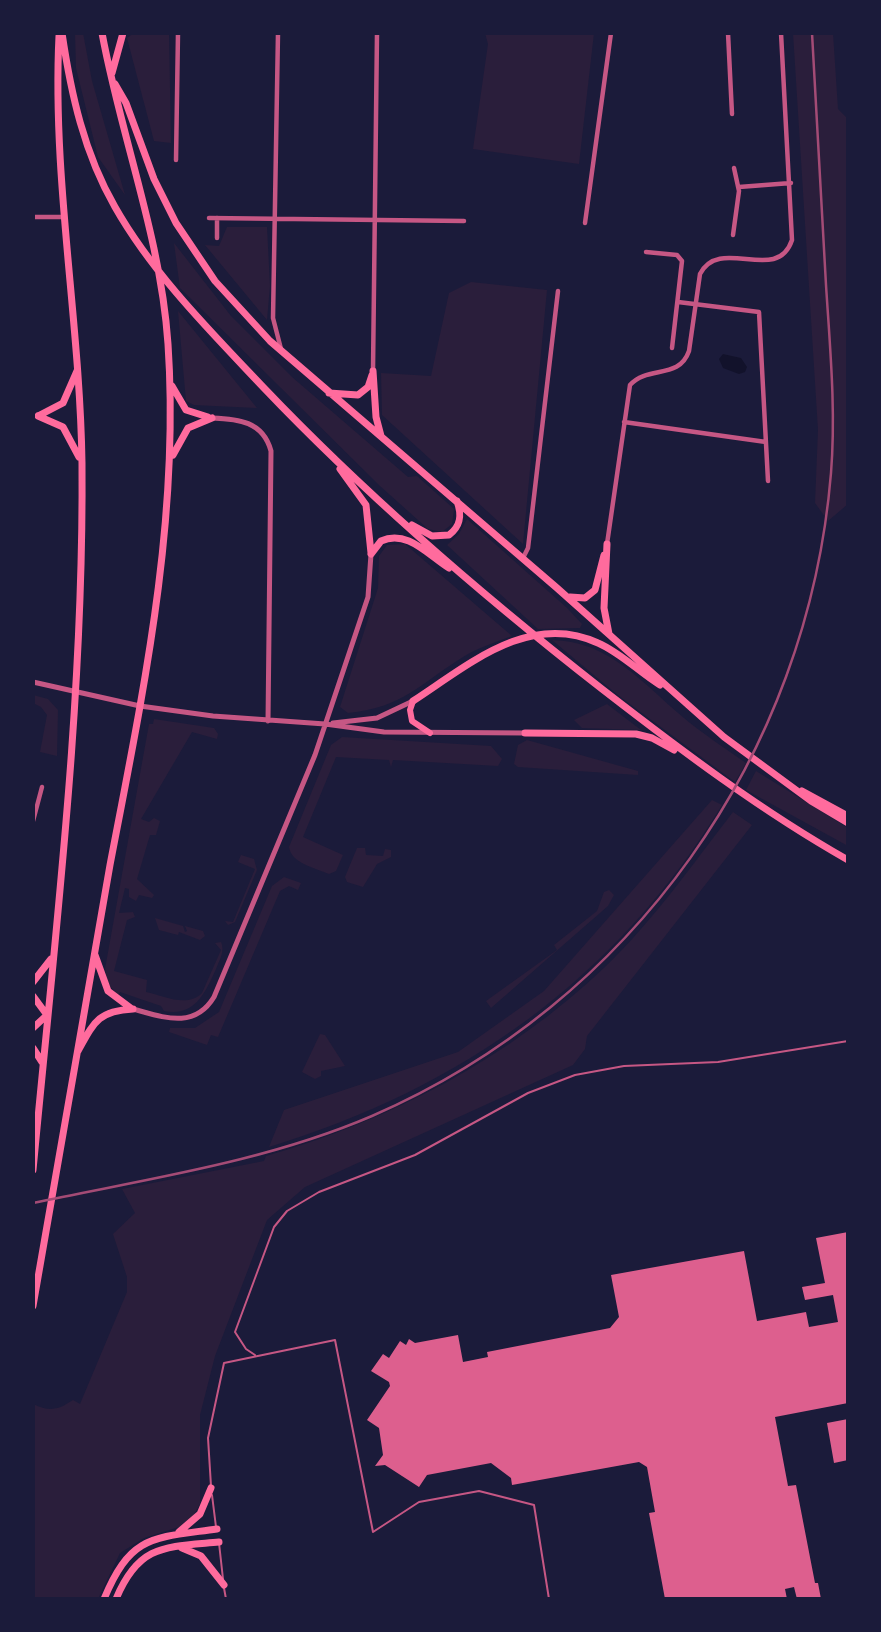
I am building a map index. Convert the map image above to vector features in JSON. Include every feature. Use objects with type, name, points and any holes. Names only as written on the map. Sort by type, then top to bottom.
[{"type":"highway","points":[[33,1170],[75,692],[82,464],[78,368],[59,123],[61,33]]},
{"type":"highway","points":[[61,33],[71,90],[87,146],[105,190],[129,230],[198,317],[329,454],[518,622],[692,760],[771,814],[848,860]]},
{"type":"highway","points":[[33,1306],[61,1135],[159,591],[169,465],[170,383],[163,300],[152,240],[102,33]]},
{"type":"highway","points":[[123,33],[112,79],[126,103],[158,189],[183,235],[224,292],[285,356],[523,558],[724,737],[776,776],[848,823]]},
{"type":"highway","points":[[35,416],[63,403],[78,368]]},
{"type":"highway","points":[[325,391],[342,396],[358,395],[368,387],[373,371]]},
{"type":"highway","points":[[373,371],[376,417],[382,438]]},
{"type":"highway","points":[[170,383],[186,410],[212,418]]},
{"type":"highway","points":[[35,416],[55,422],[66,430],[82,464]]},
{"type":"highway","points":[[169,465],[184,432],[197,422],[212,418]]},
{"type":"highway","points":[[329,454],[366,505],[371,554]]},
{"type":"highway","points":[[396,516],[428,535],[445,537],[459,523],[457,502]]},
{"type":"highway","points":[[371,554],[384,540],[404,539],[468,580]]},
{"type":"highway","points":[[567,597],[585,598],[595,590],[607,544]]},
{"type":"highway","points":[[607,544],[604,608],[610,635]]},
{"type":"highway","points":[[413,701],[500,645],[529,636],[555,633],[597,642],[634,670],[676,694]]},
{"type":"highway","points":[[525,733],[636,734],[658,741],[692,760]]},
{"type":"highway","points":[[776,776],[848,816]]},
{"type":"highway","points":[[94,951],[108,991],[133,1009]]},
{"type":"highway","points":[[33,982],[53,955]]},
{"type":"highway","points":[[33,996],[47,1015]]},
{"type":"highway","points":[[75,1057],[100,1017],[109,1012],[133,1009]]},
{"type":"highway","points":[[33,1028],[47,1015]]},
{"type":"highway","points":[[33,1048],[43,1067]]},
{"type":"highway","points":[[176,1535],[196,1520],[211,1488]]},
{"type":"highway","points":[[104,1599],[119,1566],[133,1550],[150,1540],[217,1529]]},
{"type":"highway","points":[[116,1599],[124,1579],[138,1561],[150,1552],[175,1546],[219,1542]]},
{"type":"highway","points":[[175,1546],[201,1556],[223,1585]]},
{"type":"main road","points":[[413,701],[410,710],[412,721],[430,733]]},
{"type":"street","points":[[176,160],[178,33]]},
{"type":"street","points":[[278,33],[273,324],[285,356]]},
{"type":"street","points":[[373,371],[377,33]]},
{"type":"street","points":[[585,223],[611,33]]},
{"type":"street","points":[[728,33],[732,114]]},
{"type":"street","points":[[607,544],[627,394],[634,381],[648,373],[672,370],[685,361],[689,351],[700,274],[713,260],[724,257],[770,261],[788,250],[793,234],[781,33]]},
{"type":"street","points":[[733,235],[739,187],[734,168]]},
{"type":"street","points":[[739,187],[791,183]]},
{"type":"street","points":[[33,217],[66,217]]},
{"type":"street","points":[[209,218],[464,221]]},
{"type":"street","points":[[217,218],[217,238]]},
{"type":"street","points":[[646,251],[681,258],[672,348]]},
{"type":"street","points":[[523,558],[528,548],[558,291]]},
{"type":"street","points":[[677,302],[759,312],[768,481]]},
{"type":"street","points":[[212,418],[239,420],[253,425],[264,434],[272,465],[268,721]]},
{"type":"street","points":[[624,422],[766,442]]},
{"type":"street","points":[[133,1009],[185,1019],[200,1013],[211,1002],[303,786],[368,597],[371,554]]},
{"type":"street","points":[[33,682],[140,706],[268,721],[325,724],[361,730],[525,733]]},
{"type":"street","points":[[325,724],[377,718],[413,701]]},
{"type":"street","points":[[33,821],[42,788]]},
{"type":"lane","points":[[256,1355],[246,1349],[235,1332],[274,1227],[287,1211],[319,1192],[415,1155],[528,1093],[579,1073],[624,1066],[718,1062],[848,1041]]},
{"type":"lane","points":[[217,1529],[208,1437],[224,1363],[335,1340],[373,1532],[418,1503],[479,1490],[534,1505],[549,1599]]},
{"type":"lane","points":[[219,1542],[226,1599]]},
{"type":"shaded area","points":[[75,33],[83,33],[92,81],[125,195],[98,157],[76,68]]},
{"type":"shaded area","points":[[134,33],[169,33],[171,143],[154,141],[127,38]]},
{"type":"shaded area","points":[[485,33],[594,33],[579,164],[473,149],[488,44]]},
{"type":"shaded area","points":[[793,33],[833,33],[838,109],[848,119],[848,504],[828,521],[815,503],[818,430]]},
{"type":"shaded area","points":[[227,227],[267,227],[270,286],[267,320],[205,245],[219,246]]},
{"type":"shaded area","points":[[174,243],[231,316],[292,377],[408,477],[417,476],[454,509],[452,524],[442,532],[428,529],[380,486],[180,288]]},
{"type":"shaded area","points":[[471,282],[547,290],[523,544],[382,415],[381,373],[431,376],[449,293]]},
{"type":"shaded area","points":[[178,311],[257,408],[194,405],[186,401]]},
{"type":"shaded area","points":[[723,354],[741,358],[747,367],[745,372],[739,374],[723,368],[719,359]]},
{"type":"shaded area","points":[[467,519],[567,608],[582,624],[580,628],[538,629],[447,545],[459,534]]},
{"type":"shaded area","points":[[405,544],[512,636],[468,654],[397,700],[383,706],[348,713],[340,707],[378,588],[379,556],[387,545]]},
{"type":"shaded area","points":[[552,640],[573,642],[591,648],[608,656],[640,679],[691,724],[746,763],[735,782],[619,696]]},
{"type":"shaded area","points":[[33,695],[48,699],[58,710],[57,756],[40,752],[47,715],[41,707],[33,703]]},
{"type":"shaded area","points":[[607,704],[641,730],[582,728],[574,720]]},
{"type":"shaded area","points":[[154,719],[214,728],[218,734],[217,739],[192,732],[141,819],[149,822],[154,818],[160,821],[156,835],[150,835],[137,879],[154,895],[152,898],[139,895],[136,901],[129,897],[129,889],[125,888],[119,913],[133,912],[135,917],[127,920],[114,971],[147,980],[146,992],[175,1000],[189,1000],[202,993],[221,950],[215,943],[221,942],[222,949],[220,958],[203,994],[191,1007],[175,1012],[164,1011],[161,1006],[120,992],[118,995],[108,984],[105,969],[149,724],[153,724]]},
{"type":"shaded area","points":[[342,737],[491,746],[502,759],[498,766],[393,760],[391,767],[389,760],[336,757],[303,837],[343,855],[336,871],[329,874],[299,861],[289,847],[331,745]]},
{"type":"shaded area","points":[[527,740],[638,771],[638,775],[518,767],[514,764],[518,745]]},
{"type":"shaded area","points":[[756,771],[848,828],[848,846],[746,790]]},
{"type":"shaded area","points":[[712,800],[722,805],[680,867],[634,924],[583,974],[528,1019],[469,1059],[406,1093],[340,1123],[269,1147],[284,1110],[458,1052],[544,991]]},
{"type":"shaded area","points":[[733,812],[752,825],[587,1036],[585,1049],[573,1065],[305,1187],[267,1220],[215,1356],[200,1415],[200,1504],[192,1518],[179,1527],[144,1538],[120,1553],[98,1599],[33,1599],[33,1404],[49,1409],[58,1408],[73,1400],[80,1404],[127,1292],[127,1277],[113,1234],[135,1213],[122,1189],[264,1161],[266,1156],[359,1124],[403,1104],[489,1057],[568,1000],[623,949],[656,912]]},
{"type":"shaded area","points":[[357,848],[365,848],[366,855],[383,856],[385,849],[391,850],[391,857],[377,864],[363,887],[347,882],[345,877]]},
{"type":"shaded area","points":[[241,855],[254,859],[257,870],[235,922],[228,925],[225,921],[233,922],[255,869],[238,862]]},
{"type":"shaded area","points":[[284,877],[301,883],[298,890],[289,886],[280,891],[218,1037],[211,1035],[207,1045],[169,1032],[170,1028],[195,1028],[219,1012],[272,886]]},
{"type":"shaded area","points":[[609,890],[614,895],[608,906],[491,1008],[486,1001],[557,950],[554,945],[597,911],[604,892]]},
{"type":"shaded area","points":[[155,918],[183,926],[185,932],[185,926],[203,931],[205,936],[200,940],[179,932],[178,935],[159,930]]},
{"type":"shaded area","points":[[320,1034],[325,1035],[345,1066],[321,1071],[321,1076],[315,1079],[302,1072]]},
{"type":"building","points":[[848,1232],[848,1403],[775,1417],[788,1486],[796,1485],[815,1583],[818,1583],[821,1599],[797,1599],[794,1587],[785,1589],[787,1599],[665,1599],[649,1513],[655,1512],[647,1467],[639,1462],[512,1485],[511,1478],[491,1463],[427,1475],[419,1487],[385,1465],[375,1466],[383,1455],[379,1428],[367,1420],[390,1386],[389,1382],[371,1371],[383,1354],[389,1358],[400,1341],[406,1345],[409,1339],[415,1343],[458,1335],[463,1362],[488,1357],[487,1352],[610,1328],[619,1317],[611,1275],[744,1251],[757,1321],[806,1312],[809,1327],[838,1322],[833,1295],[805,1300],[802,1287],[825,1283],[816,1238]]},
{"type":"building","points":[[848,1419],[848,1460],[834,1463],[827,1423]]},
{"type":"railway","points":[[33,1203],[248,1157],[290,1146],[372,1116],[465,1067],[550,1008],[625,937],[690,858],[744,771],[786,677],[815,577],[831,473],[832,379],[812,33]]}]
